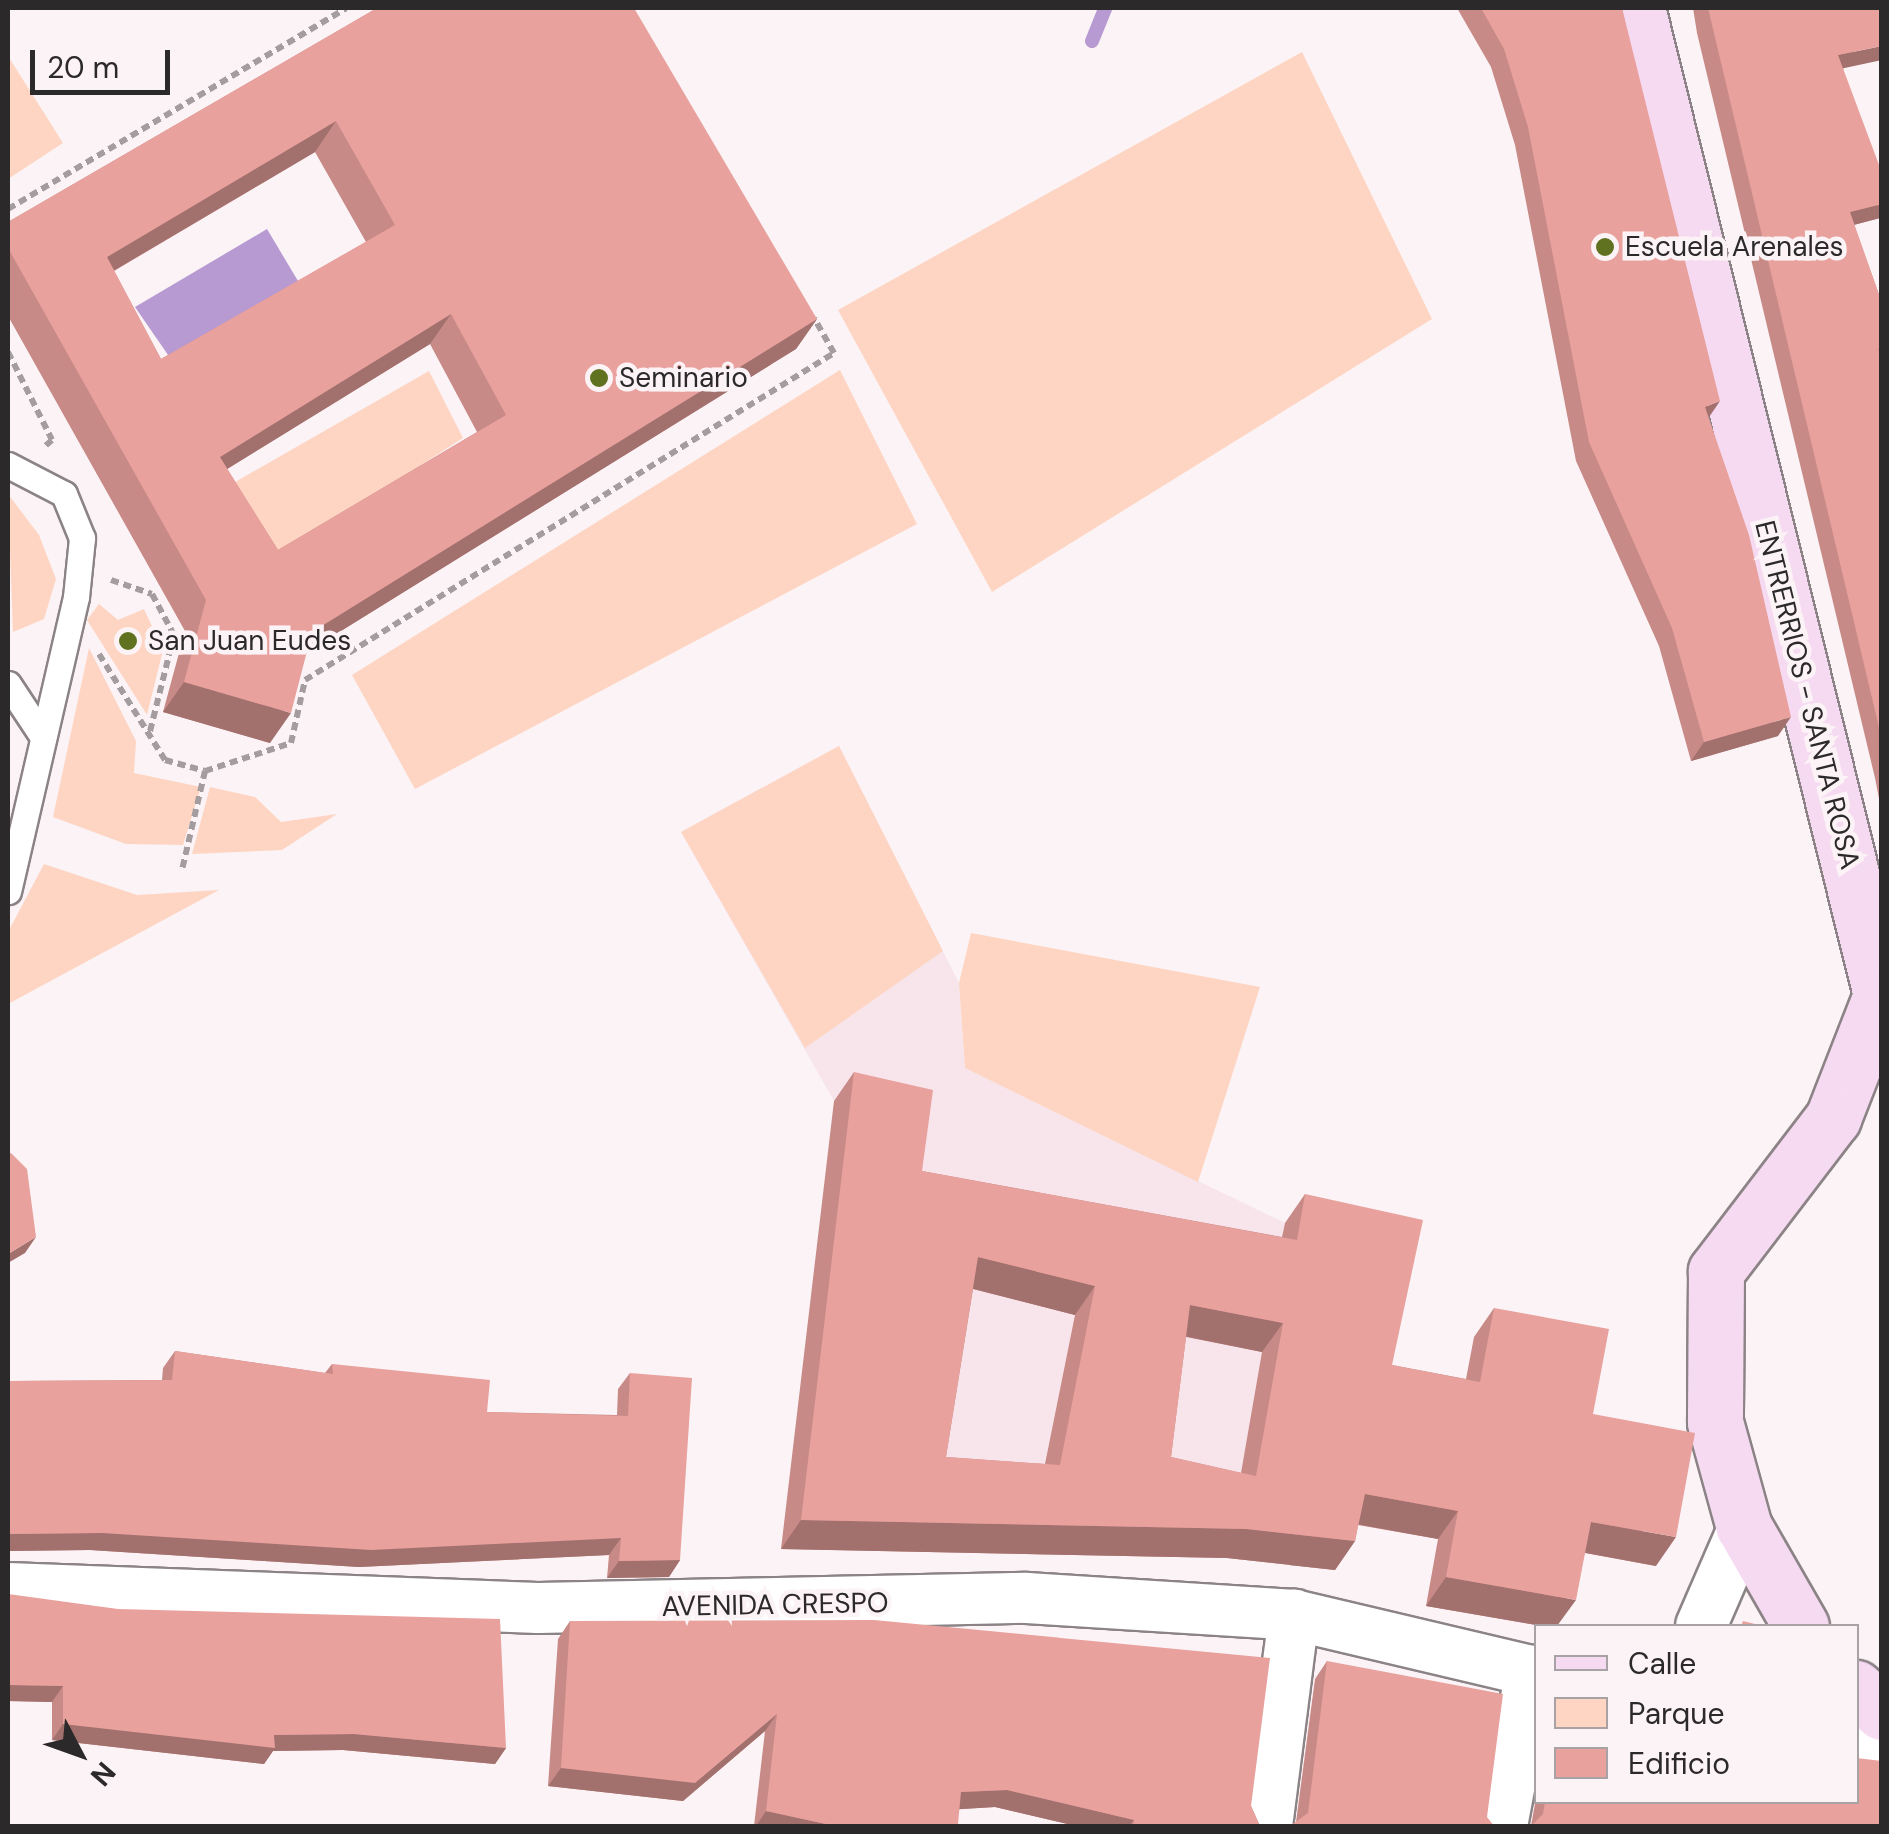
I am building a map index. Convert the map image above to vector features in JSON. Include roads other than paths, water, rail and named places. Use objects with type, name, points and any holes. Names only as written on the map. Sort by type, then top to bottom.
[{"type":"main road","name":"ENTRERRIOS - SANTA ROSA","points":[[1637,8],[1881,994],[1833,1118],[1716,1271],[1715,1422],[1744,1527],[1800,1624]]},
{"type":"main road","points":[[1859,1691],[1882,1712]]},
{"type":"street","points":[[1702,1624],[1744,1527]]},
{"type":"street","name":"AVENIDA CRESPO","points":[[8,1588],[538,1608],[1028,1598],[1294,1616],[1534,1671]]},
{"type":"street","points":[[1267,1826],[1294,1616]]},
{"type":"street","points":[[1502,1826],[1534,1671]]},
{"type":"lane","points":[[8,892],[73,612],[82,538],[64,494],[14,466]]},
{"type":"lane","points":[[8,684],[43,736]]},
{"type":"waterway","points":[[1092,41],[1105,8]]},
{"type":"place","name":"Escuela Arenales","points":[[1605,247]]},
{"type":"place","name":"Seminario","points":[[599,378]]},
{"type":"place","name":"San Juan Eudes","points":[[128,641]]}]
